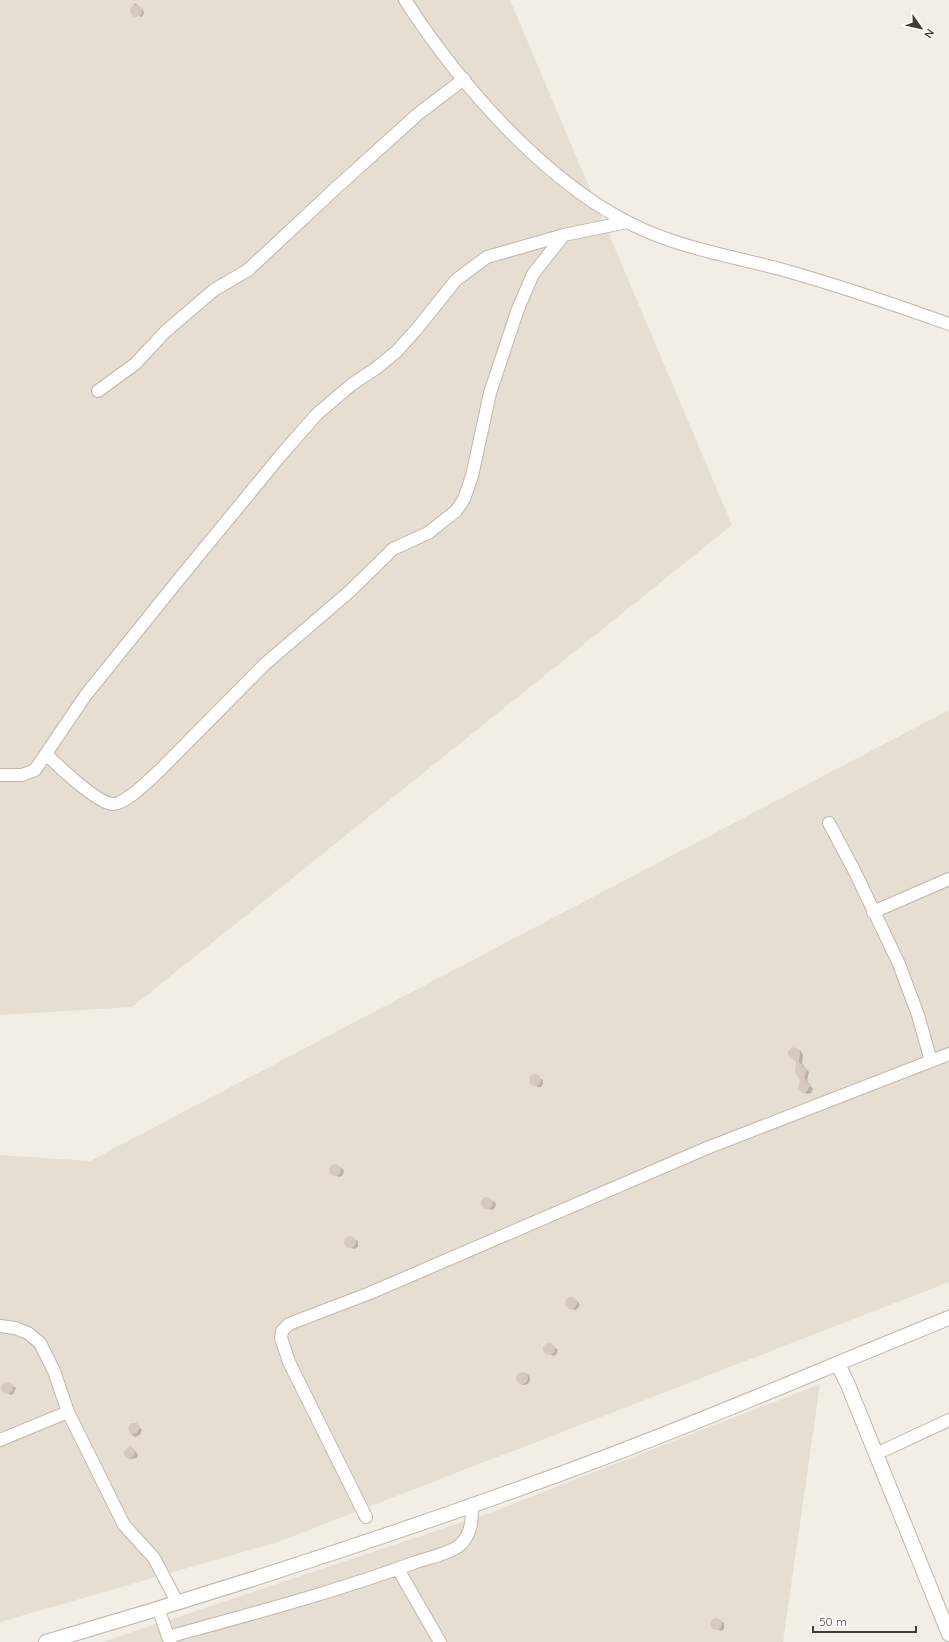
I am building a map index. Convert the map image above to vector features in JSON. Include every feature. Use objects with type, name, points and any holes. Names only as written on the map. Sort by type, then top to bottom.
[{"type":"street","points":[[405,0],[429,38],[488,109],[522,143],[572,188],[610,214],[673,242],[780,270],[878,299],[949,324]]},
{"type":"street","points":[[98,391],[135,364],[166,331],[214,290],[248,270],[418,114],[464,79]]},
{"type":"street","points":[[0,774],[22,775],[35,770],[85,696],[180,578],[316,414],[351,385],[375,369],[396,352],[416,330],[456,280],[487,256],[564,235],[627,222]]},
{"type":"street","points":[[46,754],[79,784],[104,801],[112,804],[127,798],[159,771],[265,664],[349,592],[393,548],[428,533],[456,511],[464,499],[472,476],[490,393],[518,309],[533,274],[564,235]]},
{"type":"street","points":[[829,823],[843,847],[899,964],[918,1015],[931,1061]]},
{"type":"street","points":[[873,912],[949,879]]},
{"type":"street","points":[[366,1517],[289,1362],[281,1338],[282,1331],[285,1327],[298,1320],[370,1293],[707,1148],[949,1054]]},
{"type":"street","points":[[46,1642],[178,1602],[353,1546],[569,1470],[838,1364],[949,1318]]},
{"type":"street","points":[[0,1326],[15,1328],[28,1333],[40,1343],[54,1372],[68,1412],[124,1525],[154,1558],[178,1602]]},
{"type":"street","points":[[838,1364],[945,1612],[949,1634]]},
{"type":"street","points":[[0,1440],[68,1412]]},
{"type":"street","points":[[876,1454],[949,1420]]},
{"type":"street","points":[[158,1608],[169,1640],[398,1569],[452,1549],[460,1544],[469,1533],[472,1523],[472,1504]]},
{"type":"street","points":[[398,1569],[440,1642]]},
{"type":"shaded area","points":[[0,0],[510,0],[732,525],[132,1007],[0,1015]]},
{"type":"shaded area","points":[[949,710],[949,1282],[278,1542],[0,1622],[0,1155],[90,1161]]},
{"type":"shaded area","points":[[820,1384],[783,1642],[103,1642],[492,1512]]},
{"type":"building","points":[[136,5],[140,7],[142,11],[140,15],[136,17],[132,15],[130,11],[132,7]]},
{"type":"building","points":[[792,1047],[798,1049],[800,1053],[799,1062],[807,1070],[804,1078],[810,1086],[806,1092],[803,1093],[798,1088],[800,1080],[795,1072],[796,1062],[790,1058],[788,1054],[788,1051]]},
{"type":"building","points":[[535,1074],[539,1076],[541,1080],[539,1084],[535,1086],[531,1084],[529,1080],[531,1076]]},
{"type":"building","points":[[335,1164],[339,1166],[341,1170],[339,1174],[335,1176],[331,1174],[329,1170],[331,1166]]},
{"type":"building","points":[[487,1197],[491,1199],[493,1203],[491,1207],[487,1209],[483,1207],[481,1203],[483,1199]]},
{"type":"building","points":[[350,1236],[354,1238],[356,1242],[354,1246],[350,1248],[346,1246],[344,1242],[346,1238]]},
{"type":"building","points":[[571,1297],[575,1299],[577,1303],[575,1307],[571,1309],[567,1307],[565,1303],[567,1299]]},
{"type":"building","points":[[549,1343],[553,1345],[555,1349],[553,1353],[549,1355],[545,1353],[543,1349],[545,1345]]},
{"type":"building","points":[[522,1372],[526,1374],[528,1378],[526,1382],[522,1384],[518,1382],[516,1378],[518,1374]]},
{"type":"building","points":[[7,1382],[11,1384],[13,1388],[11,1392],[7,1394],[3,1392],[1,1388],[3,1384]]},
{"type":"building","points":[[131,1423],[137,1423],[140,1427],[137,1433],[131,1435],[128,1428]]},
{"type":"building","points":[[130,1445],[134,1449],[135,1454],[131,1458],[126,1458],[123,1452]]},
{"type":"building","points":[[716,1618],[720,1620],[722,1624],[720,1628],[716,1630],[712,1628],[710,1624],[712,1620]]}]
